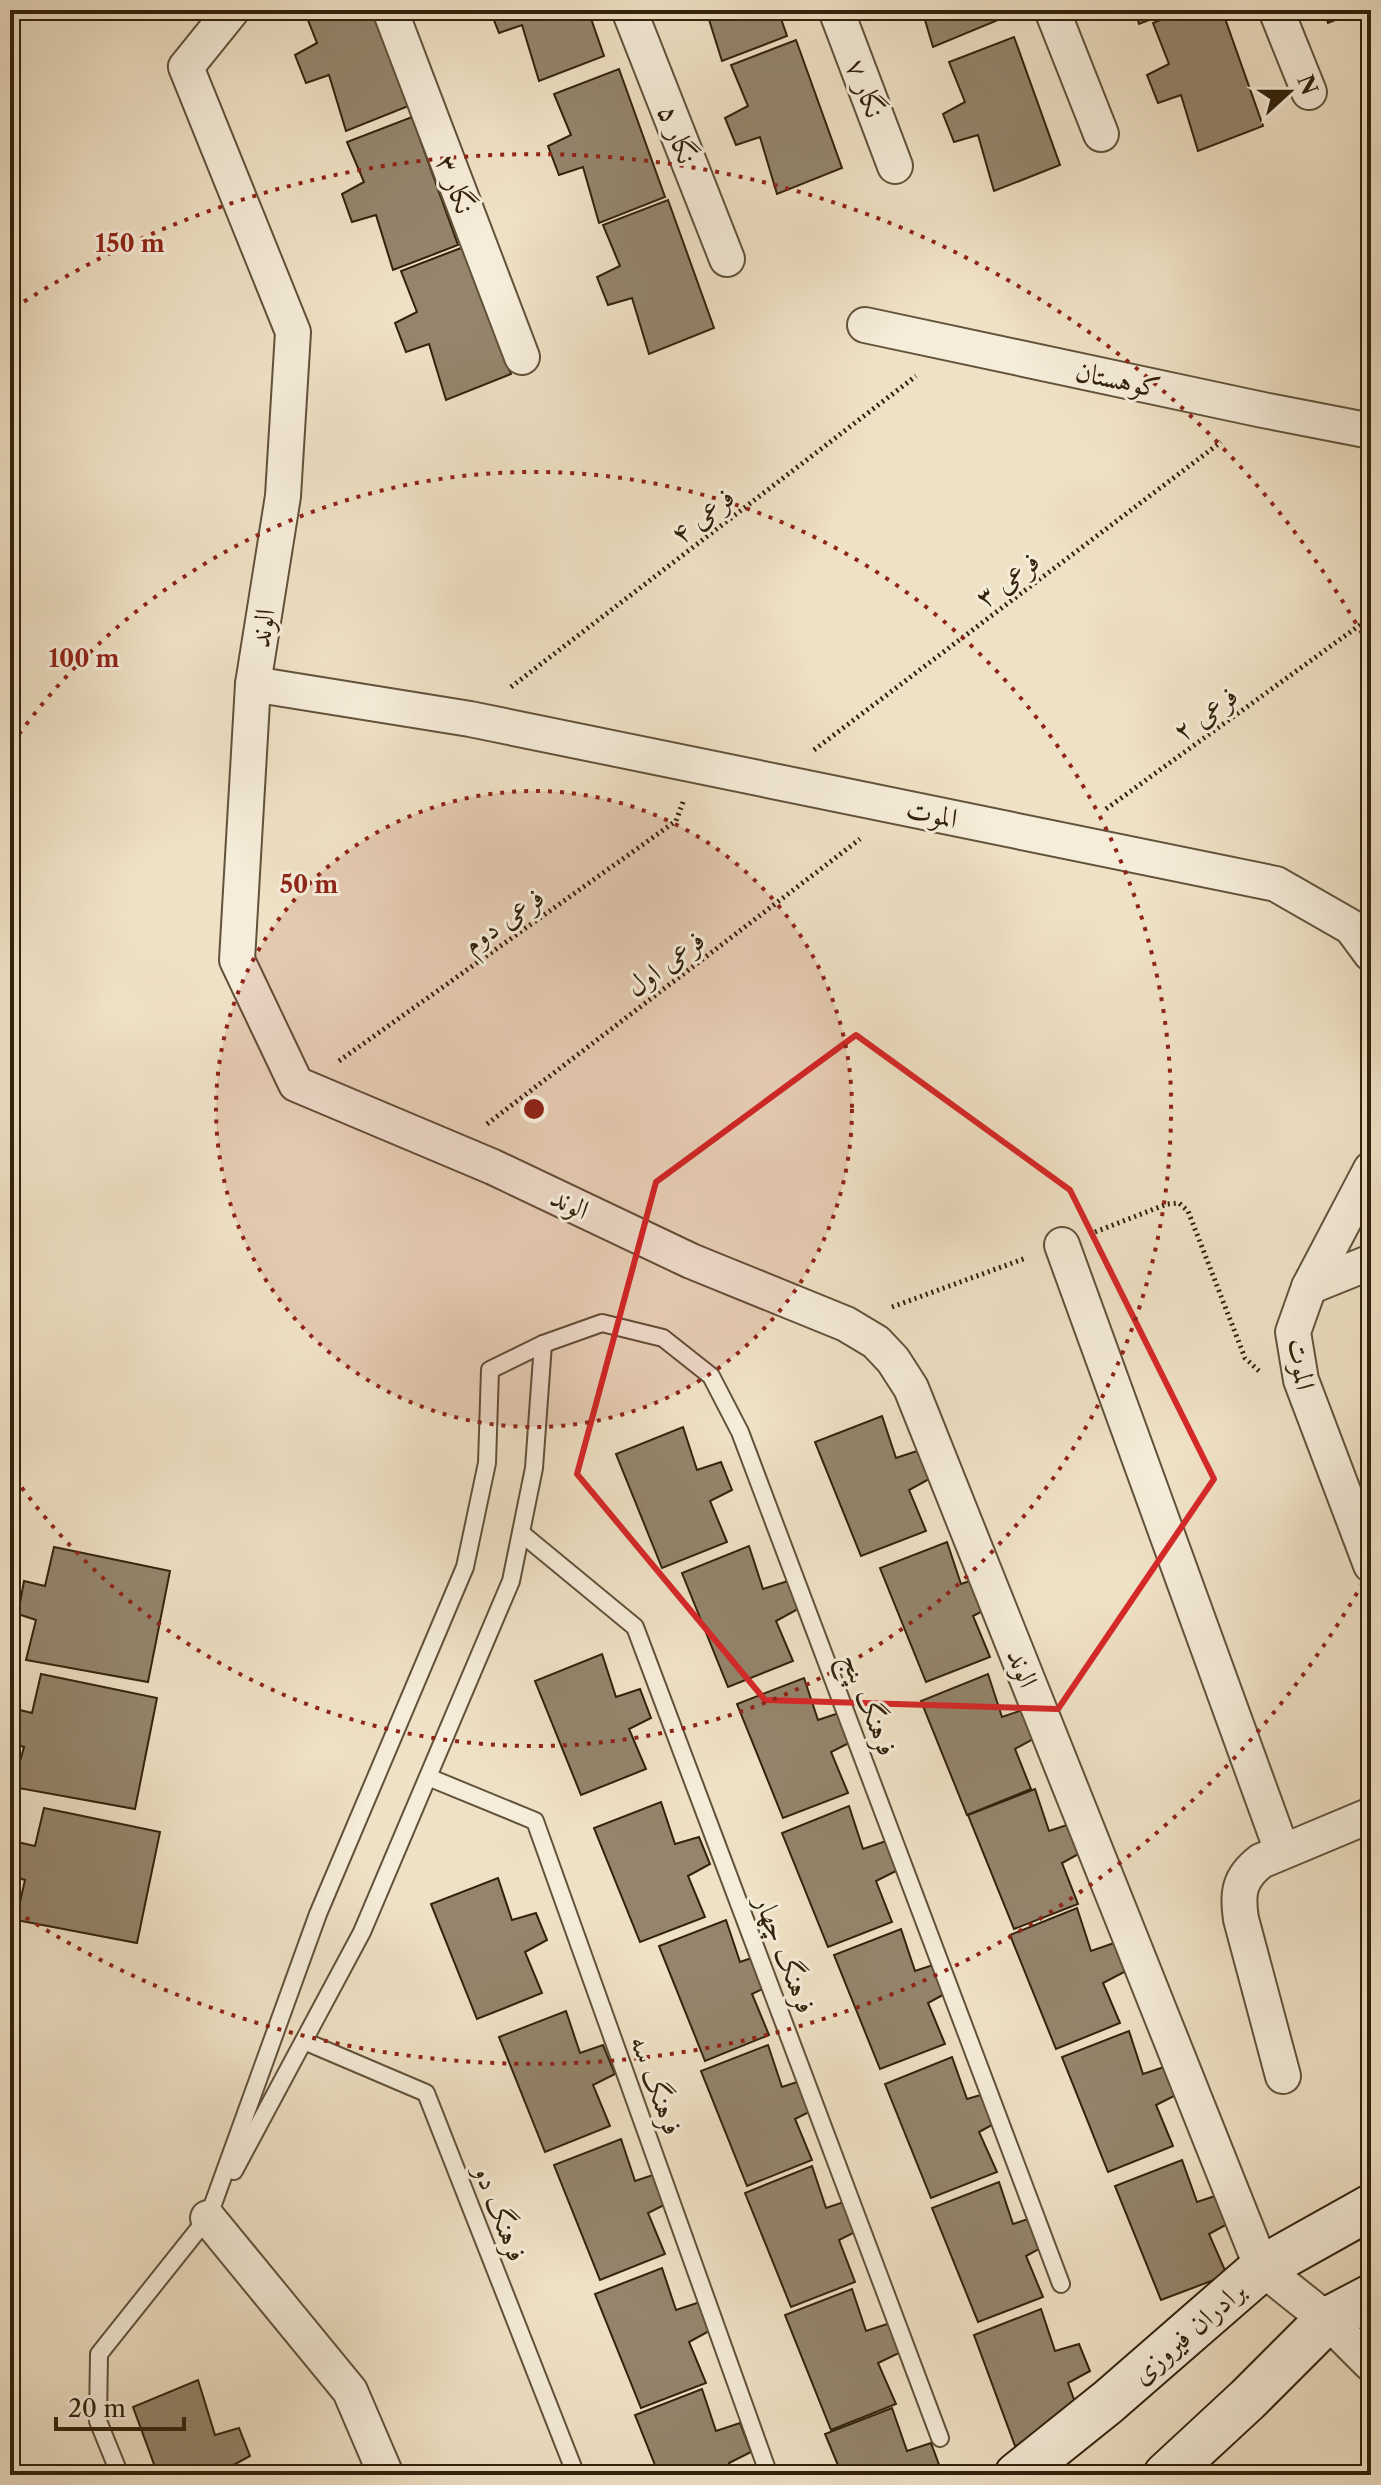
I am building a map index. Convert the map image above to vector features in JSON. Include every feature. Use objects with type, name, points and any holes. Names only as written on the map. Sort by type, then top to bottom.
[{"type":"main road","name":"برادران فیروزی","points":[[1017,2475],[1108,2402],[1262,2268],[1371,2207]]},
{"type":"main road","points":[[1166,2475],[1327,2320],[1371,2297]]},
{"type":"street","name":"الوند","points":[[232,10],[186,67],[293,332],[283,496],[253,684],[237,960],[296,1084],[453,1150],[691,1261],[846,1324],[876,1342],[893,1360],[911,1388],[1262,2268],[1327,2320],[1371,2364]]},
{"type":"street","name":"نگار ۳","points":[[390,10],[522,357]]},
{"type":"street","name":"نگار ۵","points":[[629,10],[727,259]]},
{"type":"street","name":"نگار ۷","points":[[836,10],[895,166]]},
{"type":"street","points":[[1052,10],[1101,134]]},
{"type":"street","points":[[1276,10],[1309,92]]},
{"type":"street","name":"کوهستان","points":[[865,325],[1371,431]]},
{"type":"street","name":"الموت","points":[[253,684],[470,719],[1276,884],[1351,927],[1371,954]]},
{"type":"street","name":"الموت","points":[[1371,1169],[1309,1287],[1293,1332],[1301,1380],[1371,1565]]},
{"type":"street","points":[[1062,1245],[1282,1851]]},
{"type":"street","points":[[1309,1287],[1371,1262]]},
{"type":"street","points":[[1283,2076],[1238,1899],[1248,1871],[1261,1861],[1371,1815]]},
{"type":"street","points":[[208,2218],[350,2391],[386,2475]]},
{"type":"lane","name":"فرهنگ پنج","points":[[208,2218],[318,1914],[465,1567],[487,1463],[490,1370],[543,1344],[602,1323],[663,1338],[711,1376],[740,1432],[1061,2284]]},
{"type":"lane","points":[[120,2475],[98,2421],[99,2354],[208,2218],[362,1932],[511,1581],[534,1468],[543,1344]]},
{"type":"lane","name":"فرهنگ چهار","points":[[521,1533],[635,1627],[940,2438]]},
{"type":"lane","name":"فرهنگ سه","points":[[428,1777],[535,1821],[769,2475]]},
{"type":"lane","name":"فرهنگ دو","points":[[304,2041],[426,2093],[576,2475]]},
{"type":"path","name":"فرعی ۴","points":[[470,719],[958,344]]},
{"type":"path","name":"فرعی ۳","points":[[775,780],[1263,410]]},
{"type":"path","name":"فرعی ۲","points":[[1063,840],[1371,617]]},
{"type":"path","name":"فرعی دوم","points":[[303,1086],[676,821],[696,764]]},
{"type":"path","name":"فرعی اول","points":[[453,1150],[902,807]]},
{"type":"highlighted area","points":[[856,1035],[1070,1190],[1214,1479],[1058,1709],[765,1700],[577,1474],[656,1182]]},
{"type":"building","points":[[304,10],[377,10],[411,105],[346,131],[329,75],[306,83],[295,55],[317,43]]},
{"type":"building","points":[[490,10],[588,10],[604,56],[539,81],[522,25],[499,33]]},
{"type":"building","points":[[706,10],[778,10],[787,36],[722,61]]},
{"type":"building","points":[[922,10],[994,10],[998,20],[933,47]]},
{"type":"building","points":[[1135,10],[1175,10],[1139,24]]},
{"type":"building","points":[[1185,10],[1222,10],[1263,126],[1198,151],[1181,95],[1158,103],[1147,75],[1169,64],[1153,23]]},
{"type":"building","points":[[1324,10],[1360,10],[1328,23]]},
{"type":"building","points":[[1014,37],[1060,165],[994,191],[978,135],[954,142],[943,114],[965,102],[949,62]]},
{"type":"building","points":[[796,40],[842,168],[777,194],[760,137],[736,145],[725,118],[748,106],[731,65]]},
{"type":"building","points":[[619,69],[665,197],[599,223],[583,167],[559,175],[548,146],[571,135],[554,94]]},
{"type":"building","points":[[412,117],[458,245],[393,270],[376,215],[352,222],[342,194],[364,182],[347,142]]},
{"type":"building","points":[[668,200],[714,328],[649,354],[632,298],[608,305],[597,277],[620,266],[603,225]]},
{"type":"building","points":[[466,246],[511,374],[446,400],[429,344],[406,352],[395,323],[417,312],[401,271]]},
{"type":"building","points":[[882,1416],[896,1458],[920,1450],[931,1478],[909,1490],[926,1531],[861,1556],[815,1442]]},
{"type":"building","points":[[683,1427],[697,1470],[721,1462],[732,1490],[710,1501],[727,1542],[662,1568],[616,1454]]},
{"type":"building","points":[[947,1542],[961,1584],[984,1576],[996,1604],[973,1616],[990,1657],[926,1682],[880,1568]]},
{"type":"building","points":[[749,1546],[763,1589],[788,1581],[798,1609],[776,1621],[793,1661],[728,1687],[682,1573]]},
{"type":"building","points":[[54,1547],[170,1571],[148,1682],[26,1660],[36,1620],[18,1614],[24,1581],[45,1586]]},
{"type":"building","points":[[602,1654],[616,1697],[640,1689],[651,1718],[629,1729],[646,1769],[581,1795],[535,1681]]},
{"type":"building","points":[[41,1674],[157,1698],[135,1809],[13,1787],[24,1747],[10,1743],[12,1708],[32,1713]]},
{"type":"building","points":[[988,1674],[1002,1717],[1025,1709],[1037,1737],[1015,1749],[1031,1789],[967,1815],[921,1701]]},
{"type":"building","points":[[804,1678],[818,1720],[842,1712],[853,1741],[831,1752],[848,1793],[783,1818],[737,1704]]},
{"type":"building","points":[[1035,1789],[1049,1831],[1073,1823],[1084,1851],[1062,1863],[1078,1904],[1014,1929],[968,1815]]},
{"type":"building","points":[[661,1802],[675,1844],[699,1837],[710,1864],[688,1876],[705,1917],[640,1942],[594,1828]]},
{"type":"building","points":[[849,1806],[863,1849],[886,1841],[898,1870],[876,1881],[892,1922],[828,1947],[782,1833]]},
{"type":"building","points":[[44,1808],[160,1832],[137,1943],[16,1920],[25,1880],[10,1875],[13,1841],[35,1846]]},
{"type":"building","points":[[498,1878],[512,1920],[536,1913],[547,1940],[525,1952],[542,1993],[477,2019],[431,1904]]},
{"type":"building","points":[[1077,1908],[1091,1951],[1114,1943],[1126,1971],[1103,1983],[1120,2023],[1056,2049],[1010,1935]]},
{"type":"building","points":[[726,1920],[740,1962],[763,1954],[775,1983],[752,1994],[769,2035],[705,2061],[659,1946]]},
{"type":"building","points":[[901,1929],[915,1971],[939,1963],[950,1991],[928,2003],[945,2044],[880,2069],[834,1955]]},
{"type":"building","points":[[566,2011],[580,2053],[603,2045],[615,2074],[593,2085],[610,2126],[545,2152],[499,2037]]},
{"type":"building","points":[[1129,2031],[1143,2074],[1167,2066],[1178,2094],[1156,2105],[1173,2146],[1108,2172],[1062,2057]]},
{"type":"building","points":[[768,2045],[782,2087],[806,2079],[817,2108],[795,2119],[812,2160],[747,2186],[701,2071]]},
{"type":"building","points":[[952,2057],[967,2099],[991,2092],[1001,2120],[979,2132],[997,2172],[931,2198],[885,2084]]},
{"type":"building","points":[[621,2139],[635,2181],[659,2173],[670,2202],[648,2213],[665,2254],[600,2280],[554,2165]]},
{"type":"building","points":[[1182,2160],[1197,2202],[1221,2194],[1231,2222],[1209,2234],[1227,2275],[1161,2300],[1115,2186]]},
{"type":"building","points":[[812,2166],[826,2208],[850,2200],[861,2229],[839,2240],[855,2282],[791,2307],[745,2193]]},
{"type":"building","points":[[999,2182],[1013,2224],[1037,2216],[1048,2244],[1026,2256],[1043,2297],[978,2322],[932,2208]]},
{"type":"building","points":[[662,2268],[676,2310],[700,2302],[711,2330],[689,2342],[706,2383],[641,2408],[595,2294]]},
{"type":"building","points":[[852,2289],[866,2331],[890,2323],[901,2352],[878,2363],[896,2404],[831,2430],[785,2315]]},
{"type":"building","points":[[1041,2309],[1055,2351],[1079,2344],[1090,2371],[1068,2383],[1081,2419],[1015,2446],[974,2335]]},
{"type":"building","points":[[198,2380],[215,2435],[239,2428],[250,2456],[228,2468],[231,2475],[158,2475],[133,2407]]},
{"type":"building","points":[[702,2389],[716,2431],[740,2423],[751,2452],[729,2463],[734,2475],[659,2475],[635,2415]]},
{"type":"building","points":[[892,2408],[907,2451],[931,2443],[941,2470],[933,2475],[842,2475],[825,2434]]}]
